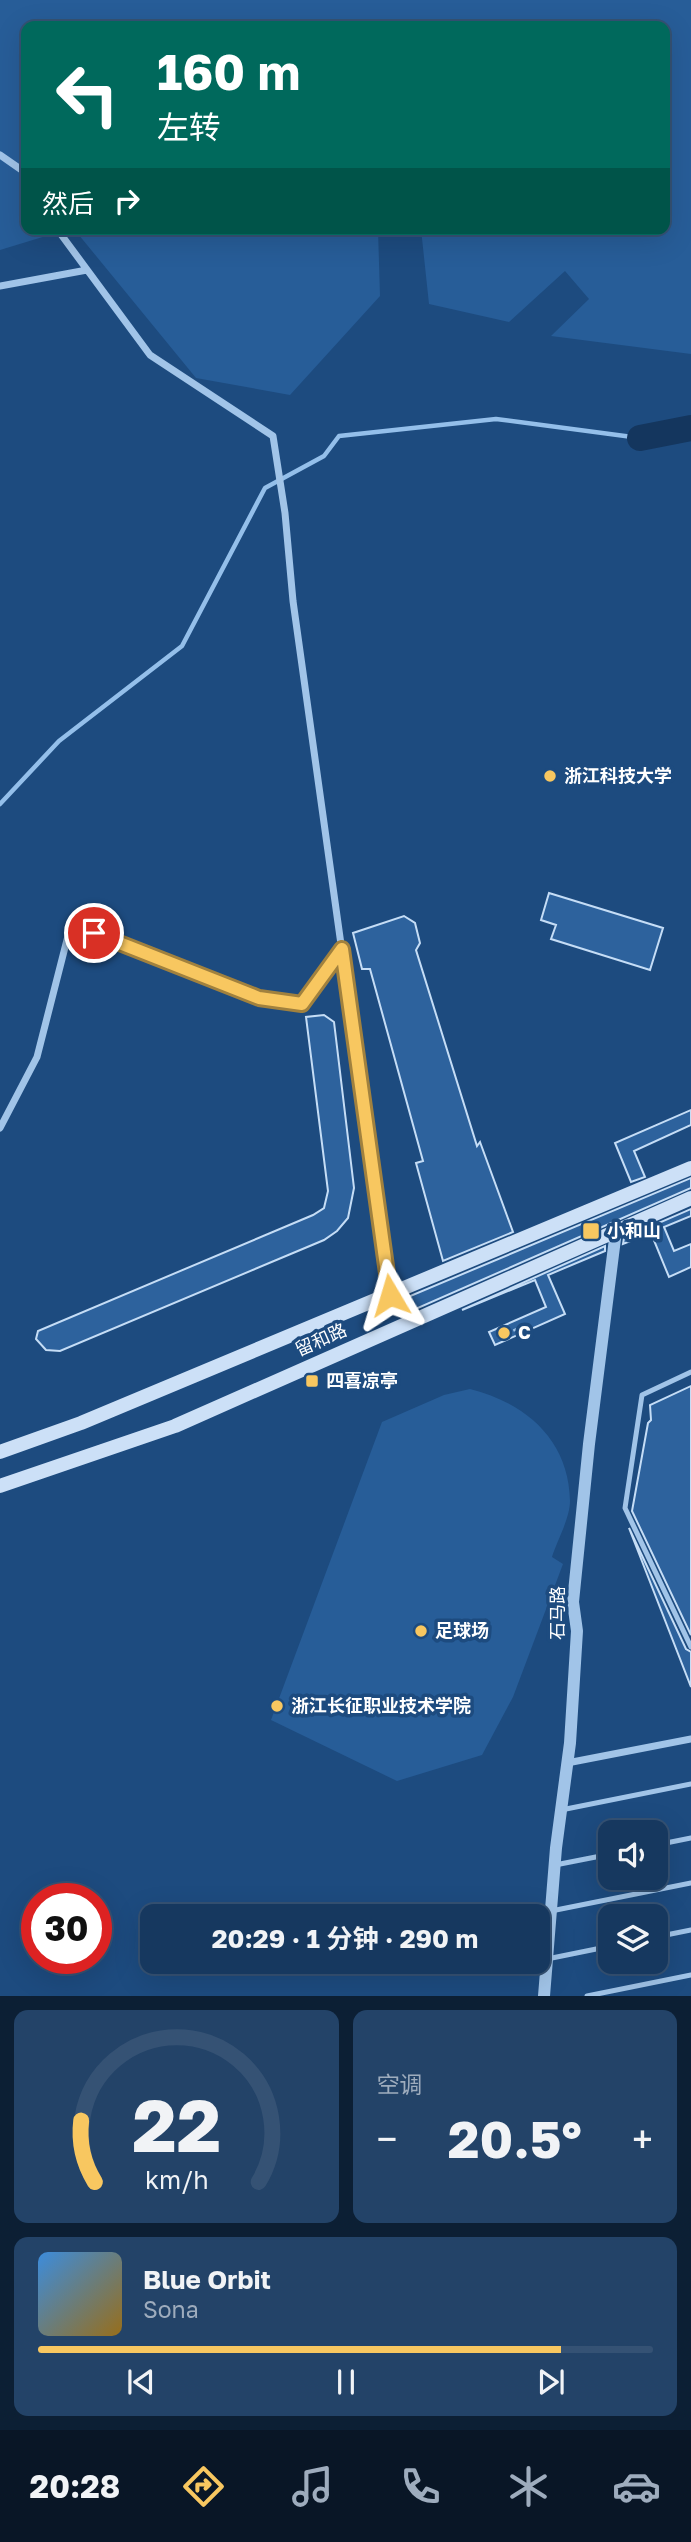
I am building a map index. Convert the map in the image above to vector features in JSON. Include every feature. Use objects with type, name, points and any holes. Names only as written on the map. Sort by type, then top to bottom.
[{"type":"main road","name":"留和路","points":[[0,1452],[81,1423],[691,1168]]},
{"type":"main road","name":"留和路","points":[[0,1486],[175,1426],[691,1198]]},
{"type":"street","points":[[0,155],[21,170]]},
{"type":"street","points":[[61,235],[150,355],[273,436],[285,513],[293,601],[390,1295]]},
{"type":"street","points":[[0,286],[87,270]]},
{"type":"street","points":[[0,1128],[37,1057],[71,924],[259,998],[302,1004],[342,949]]},
{"type":"street","name":"石马路","points":[[550,1923],[567,1763],[577,1631],[573,1602],[589,1444],[616,1231]]},
{"type":"street","points":[[567,1763],[691,1739]]},
{"type":"street","name":"石马路","points":[[544,1996],[546,1974]]},
{"type":"lane","points":[[691,1372],[642,1395],[625,1508],[691,1647]]},
{"type":"lane","points":[[561,1810],[691,1784]]},
{"type":"lane","points":[[668,1843],[691,1838]]},
{"type":"lane","points":[[555,1865],[598,1857]]},
{"type":"lane","points":[[551,1911],[691,1883]]},
{"type":"lane","points":[[668,1935],[691,1930]]},
{"type":"lane","points":[[550,1958],[598,1949]]},
{"type":"lane","points":[[587,1996],[691,1975]]},
{"type":"path","points":[[498,1338],[527,1324]]},
{"type":"shaded area","points":[[0,0],[691,0],[691,354],[551,336],[589,299],[565,271],[509,322],[429,304],[422,235],[670,235],[670,21],[21,21],[21,235],[46,236],[0,250]]},
{"type":"shaded area","points":[[79,235],[378,235],[380,296],[290,395],[196,378]]},
{"type":"shaded area","name":"足球场","points":[[470,1389],[509,1404],[541,1427],[553,1442],[568,1479],[570,1501],[566,1522],[552,1557],[563,1564],[513,1697],[482,1755],[397,1781],[271,1720],[382,1422],[444,1395]]},
{"type":"building","points":[[549,893],[663,928],[650,970],[551,939],[556,925],[541,920]]},
{"type":"building","points":[[404,916],[415,923],[420,943],[416,950],[477,1146],[480,1142],[513,1232],[443,1261],[416,1163],[423,1161],[370,969],[362,969],[353,933]]},
{"type":"building","points":[[324,1015],[334,1022],[354,1188],[348,1218],[337,1231],[324,1240],[60,1351],[46,1350],[36,1339],[38,1331],[324,1208],[328,1191],[306,1017]]},
{"type":"building","points":[[691,1110],[691,1125],[634,1151],[645,1177],[631,1182],[615,1143]]},
{"type":"building","points":[[691,1178],[691,1188],[402,1315],[396,1302]]},
{"type":"building","points":[[691,1209],[691,1216],[664,1227],[674,1251],[691,1244],[691,1267],[669,1277],[651,1233],[623,1244],[624,1238]]},
{"type":"building","points":[[605,1246],[605,1251],[548,1275],[565,1314],[495,1345],[489,1332],[546,1307],[535,1280],[462,1310]]},
{"type":"building","points":[[691,1386],[691,1635],[632,1511],[648,1423],[651,1420],[650,1405]]},
{"type":"building","points":[[629,1528],[686,1649],[691,1652],[691,1687]]},
{"type":"waterway","points":[[0,804],[59,741],[182,646],[265,488],[324,456],[339,436],[496,419],[640,438]]},
{"type":"waterway","points":[[640,438],[691,428]]},
{"type":"place","name":"浙江科技大学","points":[[550,776]]},
{"type":"place","name":"小和山","points":[[591,1231]]},
{"type":"place","name":"C","points":[[504,1333]]},
{"type":"place","name":"四喜凉亭","points":[[312,1381]]},
{"type":"place","name":"足球场","points":[[421,1631]]},
{"type":"place","name":"浙江长征职业技术学院","points":[[277,1706]]},
{"type":"route","points":[[94,933],[259,998],[302,1004],[342,949],[390,1295]]}]
